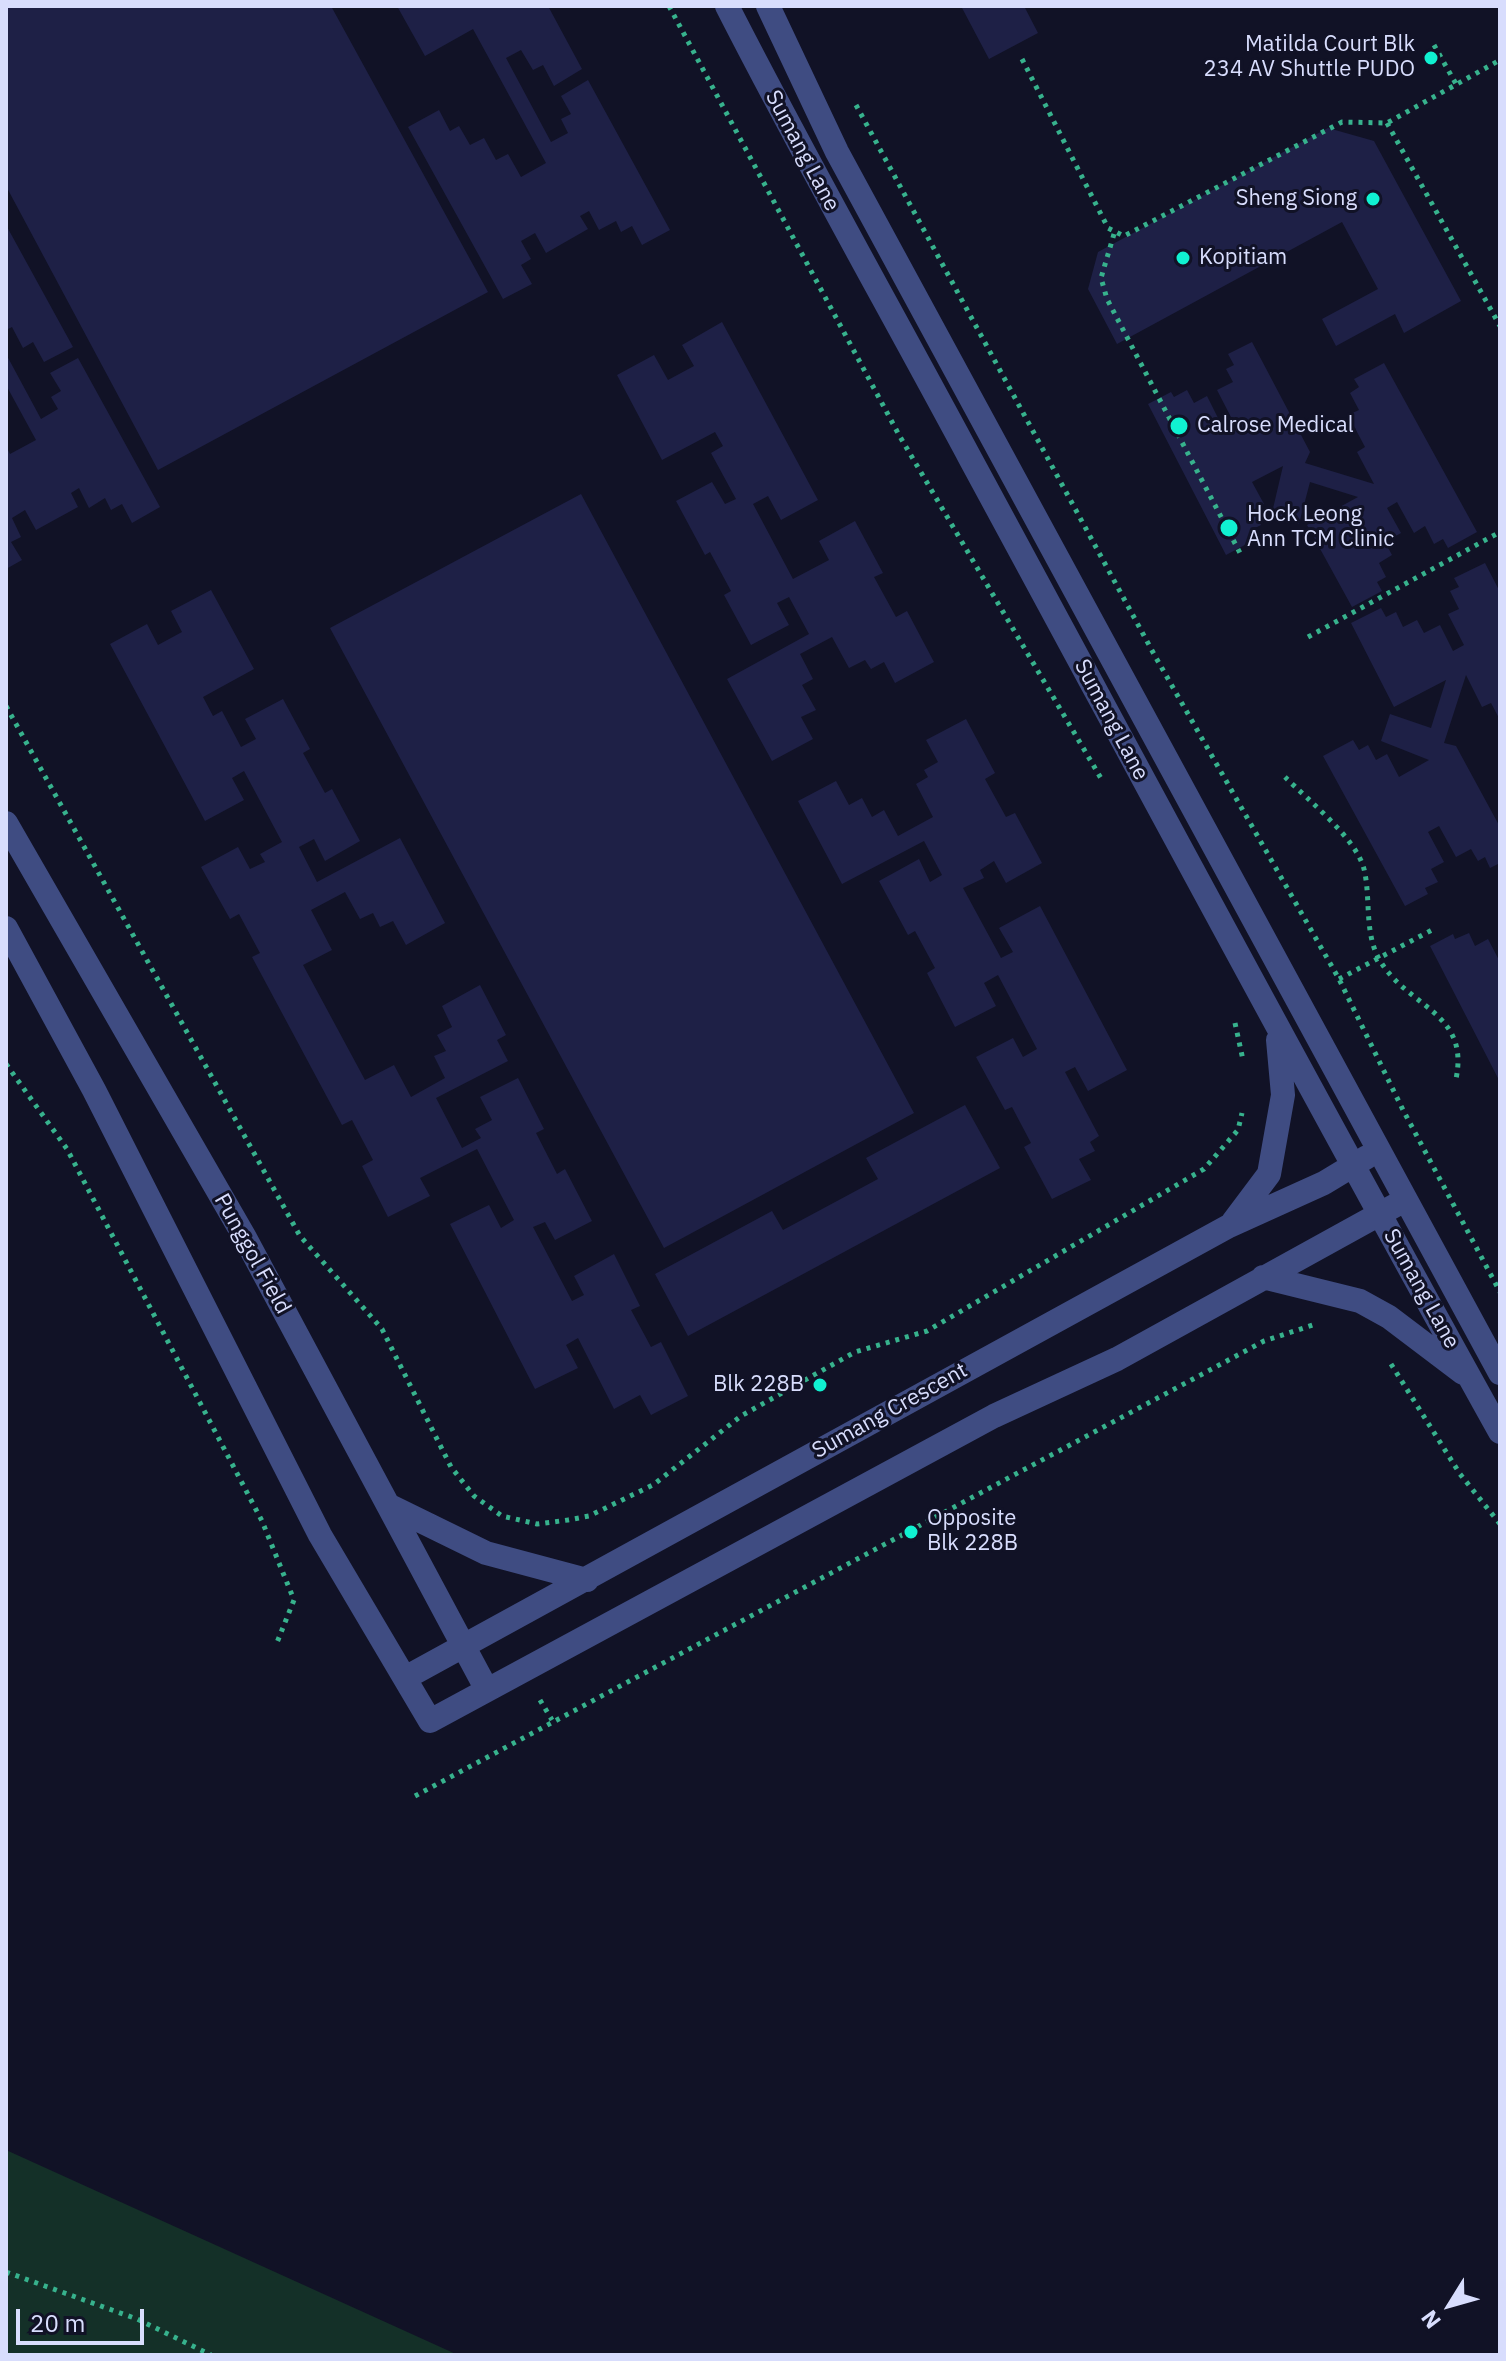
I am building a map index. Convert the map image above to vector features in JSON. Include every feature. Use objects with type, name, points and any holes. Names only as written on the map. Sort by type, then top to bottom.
[{"type":"street","name":"Sumang Lane","points":[[727,6],[812,172],[976,467],[1277,1030],[1500,1432]]},
{"type":"street","name":"Sumang Lane","points":[[768,6],[837,152],[1500,1373]]},
{"type":"street","name":"Punggol Field","points":[[6,823],[244,1236],[487,1690]]},
{"type":"street","points":[[6,928],[94,1090],[320,1535],[430,1721],[994,1416],[1117,1359],[1405,1200]]},
{"type":"street","points":[[1229,1226],[1269,1174],[1283,1095],[1277,1030]]},
{"type":"street","name":"Sumang Crescent","points":[[405,1678],[1229,1226],[1353,1167],[1378,1150]]},
{"type":"street","points":[[1263,1277],[1360,1301],[1389,1317],[1471,1380]]},
{"type":"street","points":[[388,1505],[486,1553],[587,1580]]},
{"type":"path","points":[[669,6],[899,435],[1108,791]]},
{"type":"path","points":[[1434,45],[1456,84]]},
{"type":"path","points":[[1022,59],[1114,234],[1101,278],[1107,299],[1240,553]]},
{"type":"path","points":[[1114,234],[1131,236],[1342,122],[1387,123],[1500,60]]},
{"type":"path","points":[[855,103],[1155,656],[1339,979],[1403,1110],[1500,1292]]},
{"type":"path","points":[[1387,123],[1500,326]]},
{"type":"path","points":[[1308,637],[1500,532]]},
{"type":"path","points":[[6,706],[300,1236],[382,1329],[451,1467],[474,1496],[502,1516],[537,1524],[589,1516],[653,1485],[741,1416],[855,1352],[927,1331],[1204,1169],[1238,1130],[1244,1105]]},
{"type":"path","points":[[1285,777],[1329,820],[1363,867],[1370,931],[1378,958],[1399,986],[1446,1024],[1461,1056],[1456,1079]]},
{"type":"path","points":[[1339,979],[1432,930]]},
{"type":"path","points":[[1232,1011],[1244,1069]]},
{"type":"path","points":[[6,1064],[67,1149],[262,1521],[294,1600],[276,1645]]},
{"type":"path","points":[[415,1796],[1264,1341],[1319,1323]]},
{"type":"path","points":[[1382,1357],[1392,1365],[1460,1474],[1500,1524]]},
{"type":"path","points":[[6,2272],[137,2319],[211,2355]]},
{"type":"green space","points":[[6,2150],[458,2355],[6,2355]]},
{"type":"building","points":[[6,6],[331,6],[488,292],[158,470],[6,186]]},
{"type":"building","points":[[397,6],[548,6],[582,69],[554,86],[543,65],[533,70],[521,50],[506,58],[551,142],[568,133],[561,119],[571,114],[561,96],[588,80],[670,230],[642,245],[632,226],[621,232],[616,221],[599,230],[589,211],[580,216],[588,229],[546,253],[535,233],[521,241],[531,259],[521,265],[532,284],[503,299],[408,127],[439,110],[450,131],[459,126],[470,145],[484,138],[496,160],[508,154],[521,177],[546,163],[473,29],[425,56]]},
{"type":"building","points":[[961,6],[1024,6],[1038,33],[989,59]]},
{"type":"building","points":[[1328,128],[1374,141],[1461,301],[1404,333],[1395,314],[1336,346],[1322,319],[1378,289],[1342,222],[1117,344],[1088,289],[1098,252]]},
{"type":"building","points":[[6,225],[73,347],[44,362],[33,342],[23,348],[12,327],[6,330]]},
{"type":"building","points":[[722,322],[818,500],[781,520],[768,496],[753,504],[793,579],[829,560],[819,541],[855,521],[883,573],[874,577],[896,617],[907,611],[934,662],[895,683],[884,662],[871,669],[865,660],[849,668],[832,637],[800,654],[813,679],[802,685],[816,710],[801,717],[813,739],[772,761],[727,679],[809,634],[789,597],[777,603],[789,625],[751,645],[724,595],[731,591],[710,552],[705,555],[676,501],[712,482],[725,504],[736,499],[711,453],[723,446],[715,432],[662,460],[617,375],[654,355],[668,380],[694,366],[682,345]]},
{"type":"building","points":[[1252,342],[1310,452],[1305,463],[1374,484],[1357,452],[1365,447],[1348,415],[1359,410],[1350,393],[1359,387],[1354,379],[1384,363],[1477,532],[1448,548],[1443,539],[1434,544],[1425,526],[1414,533],[1397,502],[1387,508],[1401,533],[1385,542],[1392,555],[1379,563],[1386,577],[1377,582],[1382,591],[1352,607],[1307,525],[1358,497],[1310,482],[1299,524],[1271,517],[1283,466],[1252,482],[1264,504],[1253,510],[1261,525],[1251,530],[1256,539],[1226,555],[1148,404],[1171,392],[1174,397],[1187,390],[1194,403],[1207,396],[1222,426],[1233,421],[1217,390],[1233,382],[1226,369],[1234,365],[1228,354]]},
{"type":"building","points":[[6,354],[41,419],[58,409],[51,397],[61,391],[50,373],[78,358],[160,507],[132,523],[122,504],[111,510],[105,498],[89,508],[79,488],[71,493],[78,507],[36,530],[25,510],[12,518],[21,537],[11,542],[22,560],[6,569],[6,446],[10,454],[36,440],[6,385]]},
{"type":"building","points":[[581,494],[914,1113],[664,1248],[330,628]]},
{"type":"building","points":[[1485,563],[1500,592],[1500,720],[1491,703],[1482,707],[1466,675],[1444,743],[1456,746],[1500,827],[1500,863],[1490,868],[1485,857],[1478,861],[1471,849],[1456,857],[1439,826],[1428,832],[1444,862],[1431,869],[1438,882],[1425,888],[1428,894],[1405,906],[1323,756],[1353,740],[1359,750],[1368,745],[1376,760],[1387,754],[1399,777],[1429,760],[1381,741],[1390,714],[1431,728],[1446,680],[1394,707],[1351,623],[1381,608],[1386,617],[1396,612],[1403,627],[1417,620],[1424,633],[1440,625],[1453,651],[1464,645],[1448,614],[1459,609],[1450,591],[1459,587],[1454,578]]},
{"type":"building","points":[[211,590],[254,669],[203,697],[213,716],[222,711],[241,747],[256,739],[245,719],[283,699],[310,749],[303,753],[325,793],[332,789],[360,841],[325,861],[314,839],[299,847],[317,882],[400,838],[445,923],[406,945],[393,921],[380,927],[373,913],[360,919],[345,892],[311,910],[332,950],[303,965],[365,1080],[394,1065],[411,1097],[445,1078],[434,1056],[446,1051],[437,1035],[452,1027],[442,1006],[480,985],[506,1035],[497,1040],[508,1061],[436,1098],[462,1148],[481,1138],[475,1129],[492,1120],[480,1097],[518,1078],[544,1129],[536,1133],[557,1174],[565,1169],[592,1221],[555,1240],[545,1222],[533,1227],[572,1301],[584,1295],[574,1276],[614,1254],[640,1306],[631,1310],[651,1347],[661,1342],[688,1396],[651,1415],[640,1395],[614,1409],[578,1338],[566,1345],[578,1368],[535,1389],[450,1224],[489,1205],[501,1228],[514,1220],[477,1149],[420,1178],[430,1196],[388,1217],[362,1166],[373,1160],[352,1120],[342,1125],[252,957],[260,953],[239,914],[230,919],[201,867],[238,847],[250,869],[265,862],[260,854],[282,842],[244,771],[232,778],[244,800],[205,821],[110,644],[147,624],[158,645],[182,632],[171,611]]},
{"type":"building","points":[[966,719],[995,773],[985,779],[1006,817],[1015,813],[1042,863],[1006,883],[994,861],[980,870],[984,878],[963,888],[1001,958],[1013,952],[999,928],[1040,906],[1127,1070],[1088,1091],[1075,1067],[1065,1072],[1099,1136],[1090,1142],[1095,1151],[1079,1159],[1091,1180],[1052,1199],[1024,1147],[1031,1143],[1012,1107],[1005,1110],[976,1057],[1013,1038],[1023,1057],[1037,1049],[998,975],[984,983],[996,1006],[955,1027],[927,973],[935,968],[915,931],[908,935],[879,881],[919,859],[930,882],[942,875],[924,841],[842,884],[798,801],[836,781],[849,805],[862,798],[872,817],[884,810],[898,836],[933,817],[916,784],[928,777],[924,770],[938,762],[926,740]]},
{"type":"building","points":[[1469,933],[1475,946],[1488,939],[1500,962],[1500,1082],[1430,946],[1453,934],[1455,939]]},
{"type":"building","points":[[965,1105],[1000,1168],[688,1336],[655,1274],[772,1211],[783,1230],[878,1179],[866,1158]]},
{"type":"place","name":"Matilda Court Blk 234 AV Shuttle PUDO","points":[[1431,58]]},
{"type":"place","name":"Sheng Siong","points":[[1373,199]]},
{"type":"place","name":"Kopitiam","points":[[1183,258]]},
{"type":"place","name":"Calrose Medical","points":[[1179,426]]},
{"type":"place","name":"Hock Leong Ann TCM Clinic","points":[[1229,528]]},
{"type":"place","name":"Blk 228B","points":[[820,1385]]},
{"type":"place","name":"Opposite Blk 228B","points":[[911,1532]]}]
